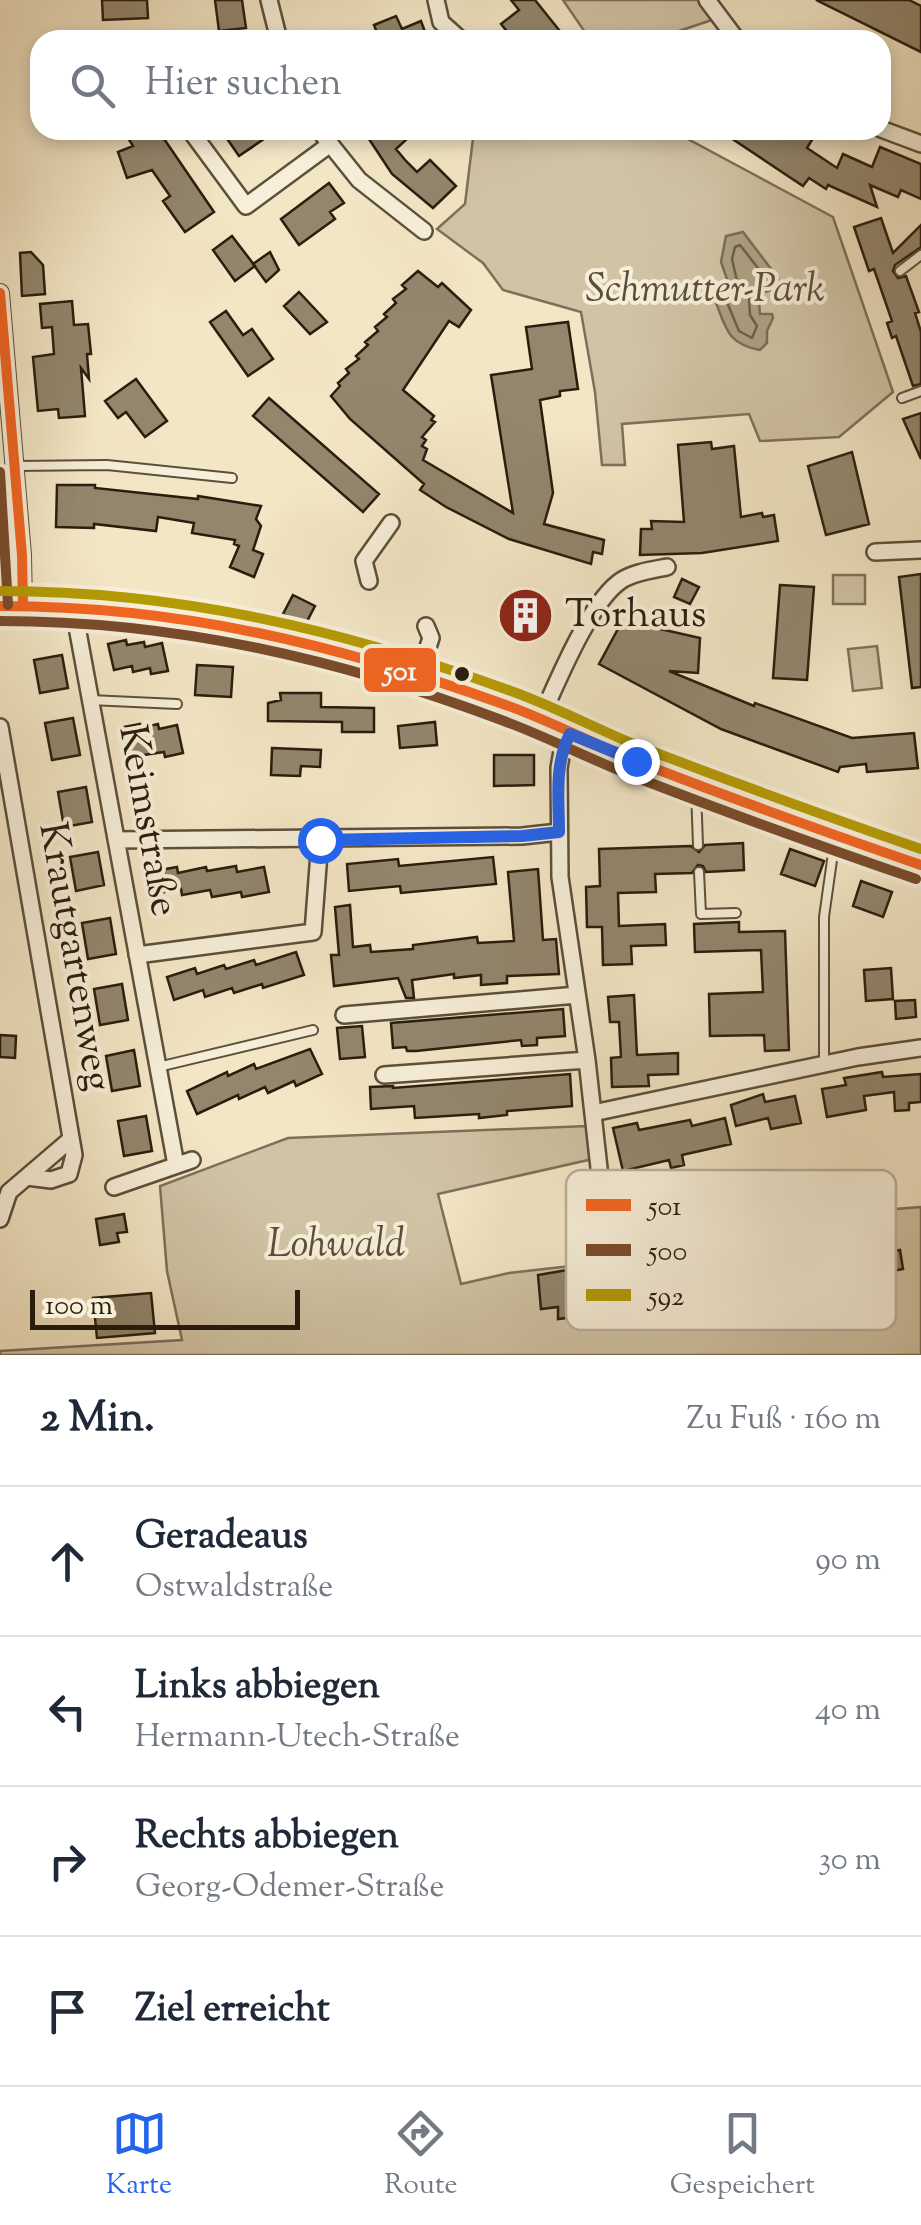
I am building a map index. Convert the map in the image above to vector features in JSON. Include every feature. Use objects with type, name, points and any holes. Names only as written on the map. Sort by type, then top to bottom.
[{"type":"street","points":[[269,0],[276,30]]},
{"type":"street","points":[[436,0],[442,22],[450,30]]},
{"type":"street","points":[[707,0],[729,30]]},
{"type":"street","points":[[891,133],[921,144]]},
{"type":"street","points":[[197,140],[246,206],[329,145]]},
{"type":"street","points":[[326,140],[359,180],[424,232]]},
{"type":"street","points":[[0,293],[15,466],[11,606],[73,605],[180,615],[306,641],[505,705],[570,734],[921,865]]},
{"type":"street","points":[[369,581],[364,561],[392,522]]},
{"type":"street","points":[[876,552],[921,550]]},
{"type":"street","points":[[540,720],[568,660],[606,594],[622,580],[666,568]]},
{"type":"street","name":"Keimstraße","points":[[73,605],[158,1067],[184,1162],[114,1187]]},
{"type":"street","points":[[418,677],[431,638],[426,626]]},
{"type":"street","name":"Krautgartenweg","points":[[0,727],[74,1162],[69,1174],[51,1180],[27,1177]]},
{"type":"street","points":[[570,734],[559,768],[565,924],[587,1060],[599,1170]]},
{"type":"street","points":[[116,840],[320,840],[559,832]]},
{"type":"street","name":"Keimstraße","points":[[137,955],[312,932],[320,840]]},
{"type":"street","points":[[344,1015],[577,996]]},
{"type":"street","points":[[593,1113],[890,1050],[921,1048]]},
{"type":"street","points":[[384,1075],[587,1060]]},
{"type":"street","name":"Krautgartenweg","points":[[0,1219],[5,1198],[72,1140]]},
{"type":"lane","points":[[900,271],[921,255]]},
{"type":"lane","points":[[902,398],[921,391]]},
{"type":"lane","points":[[15,466],[107,464],[232,478]]},
{"type":"lane","name":"Keimstraße","points":[[90,700],[177,704]]},
{"type":"lane","points":[[696,782],[698,846]]},
{"type":"lane","points":[[824,1064],[824,917],[836,836]]},
{"type":"lane","points":[[699,872],[701,914],[736,913]]},
{"type":"lane","points":[[158,1067],[313,1030]]},
{"type":"green space","points":[[563,0],[707,0],[718,18],[682,30],[584,30]]},
{"type":"green space","name":"Schmutter-Park","points":[[473,140],[690,140],[833,217],[893,392],[839,437],[760,441],[749,414],[622,424],[625,465],[602,465],[581,312],[503,290],[483,263],[437,229],[465,204]]},
{"type":"green space","points":[[833,575],[865,575],[865,604],[833,604]]},
{"type":"green space","points":[[877,646],[882,688],[853,691],[848,649]]},
{"type":"green space","name":"Lohwald","points":[[587,1126],[597,1158],[438,1194],[461,1284],[566,1267],[566,1330],[896,1330],[896,1209],[921,1207],[921,1355],[0,1355],[0,1351],[182,1340],[167,1271],[160,1186],[288,1138]]},
{"type":"water","points":[[743,232],[778,278],[779,288],[764,292],[759,302],[760,314],[772,314],[773,318],[767,343],[760,350],[734,339],[715,300],[727,279],[721,262],[726,236]]},
{"type":"building","points":[[102,0],[147,0],[148,18],[103,20]]},
{"type":"building","points":[[215,0],[242,0],[246,28],[219,30]]},
{"type":"building","points":[[511,0],[535,0],[559,30],[506,30],[501,24],[519,10]]},
{"type":"building","points":[[816,0],[909,0],[921,6],[921,52],[891,37],[891,30],[877,30]]},
{"type":"building","points":[[396,16],[402,29],[421,21],[424,30],[376,30],[374,25]]},
{"type":"building","points":[[129,140],[165,140],[214,212],[185,232],[163,201],[170,196],[152,170],[127,178],[118,152],[133,146]]},
{"type":"building","points":[[228,140],[262,140],[239,156]]},
{"type":"building","points":[[370,140],[406,140],[396,149],[417,172],[430,160],[456,186],[433,208],[392,174]]},
{"type":"building","points":[[734,140],[812,140],[807,148],[837,168],[843,154],[872,167],[880,147],[921,164],[921,199],[901,190],[898,197],[870,185],[877,207],[828,185],[826,189],[809,178],[803,186]]},
{"type":"building","points":[[329,183],[344,203],[330,212],[335,219],[299,245],[281,219]]},
{"type":"building","points":[[881,218],[893,253],[921,225],[921,247],[895,265],[893,271],[898,278],[906,276],[919,312],[915,313],[921,332],[921,384],[913,386],[896,336],[892,338],[887,323],[892,321],[874,269],[869,271],[854,227]]},
{"type":"building","points":[[232,236],[255,266],[235,281],[213,250]]},
{"type":"building","points":[[31,252],[43,265],[45,294],[22,296],[20,253]]},
{"type":"building","points":[[270,252],[279,270],[266,282],[253,264]]},
{"type":"building","points":[[418,271],[438,287],[442,283],[471,310],[459,327],[449,321],[403,390],[434,416],[431,420],[435,422],[422,437],[426,440],[422,446],[427,449],[423,460],[513,513],[491,375],[532,369],[526,327],[568,322],[578,389],[560,391],[560,396],[540,400],[553,493],[544,524],[604,540],[602,554],[593,552],[591,564],[509,539],[446,507],[420,490],[424,484],[350,419],[331,396],[349,373],[346,369],[368,345],[365,342],[378,331],[375,327],[387,317],[384,314],[396,303],[393,299],[406,289],[402,285]]},
{"type":"building","points":[[299,292],[327,322],[310,334],[284,306]]},
{"type":"building","points":[[72,301],[74,325],[88,324],[89,379],[81,368],[85,416],[59,418],[58,409],[38,411],[33,357],[54,354],[52,327],[42,328],[40,304]]},
{"type":"building","points":[[226,311],[243,335],[252,329],[273,359],[248,376],[210,322]]},
{"type":"building","points":[[136,379],[167,421],[145,437],[126,412],[118,418],[105,401]]},
{"type":"building","points":[[269,398],[379,494],[363,512],[253,416]]},
{"type":"building","points":[[921,413],[921,459],[903,419]]},
{"type":"building","points":[[711,442],[712,449],[734,446],[741,517],[774,515],[778,541],[702,553],[640,555],[641,529],[652,529],[651,521],[684,522],[678,445]]},
{"type":"building","points":[[852,452],[869,524],[826,535],[808,466]]},
{"type":"building","points":[[57,485],[95,485],[261,506],[256,519],[261,526],[253,550],[263,554],[254,577],[230,567],[239,546],[234,544],[235,540],[192,533],[194,523],[158,517],[156,531],[94,524],[94,528],[56,527]]},
{"type":"building","points":[[921,574],[921,687],[912,688],[899,577]]},
{"type":"building","points":[[682,579],[699,587],[690,604],[674,597]]},
{"type":"building","points":[[780,585],[814,587],[807,680],[773,678]]},
{"type":"building","points":[[293,595],[315,606],[305,625],[283,614]]},
{"type":"building","name":"Torhaus","points":[[516,595],[549,618],[536,637],[503,614]]},
{"type":"building","points":[[619,627],[656,628],[700,638],[698,673],[669,671],[754,706],[755,703],[852,738],[914,733],[918,768],[867,772],[866,764],[840,767],[838,772],[721,729],[599,664]]},
{"type":"building","points":[[126,640],[127,645],[144,642],[145,647],[162,643],[168,671],[151,674],[150,668],[133,672],[132,666],[114,670],[108,644]]},
{"type":"building","points":[[62,655],[68,688],[40,693],[34,660]]},
{"type":"building","points":[[197,665],[233,667],[231,697],[195,695]]},
{"type":"building","points":[[280,693],[321,693],[321,707],[374,708],[374,732],[342,732],[342,722],[268,721],[268,703],[281,700]]},
{"type":"building","points":[[73,718],[80,755],[52,760],[45,723]]},
{"type":"building","points":[[435,722],[437,745],[400,748],[398,726]]},
{"type":"building","points":[[140,724],[141,728],[158,724],[159,729],[177,725],[183,753],[130,757],[124,727]]},
{"type":"building","points":[[272,748],[321,750],[320,767],[301,766],[300,776],[271,775]]},
{"type":"building","points":[[494,755],[534,755],[534,785],[494,786]]},
{"type":"building","points":[[86,787],[92,822],[64,827],[58,792]]},
{"type":"building","points":[[743,843],[744,870],[706,872],[698,865],[692,873],[655,874],[656,892],[618,893],[619,926],[665,924],[666,945],[631,946],[632,964],[603,965],[602,927],[587,927],[586,887],[600,886],[599,849],[691,846],[699,852],[705,845]]},
{"type":"building","points":[[790,849],[824,861],[815,886],[781,874]]},
{"type":"building","points":[[98,852],[104,885],[76,891],[70,857]]},
{"type":"building","points":[[493,857],[496,884],[401,893],[400,886],[349,891],[347,864],[398,859],[399,866]]},
{"type":"building","points":[[236,866],[237,872],[264,867],[269,892],[242,897],[241,892],[212,897],[210,890],[182,895],[181,889],[153,894],[149,872],[177,867],[178,873]]},
{"type":"building","points":[[538,869],[543,940],[556,939],[559,974],[507,976],[507,983],[481,985],[481,975],[412,980],[414,998],[406,998],[398,978],[334,986],[331,955],[339,955],[335,907],[350,905],[353,947],[370,945],[371,952],[477,937],[478,943],[514,941],[508,872]]},
{"type":"building","points":[[861,881],[892,892],[883,917],[853,906]]},
{"type":"building","points":[[110,918],[116,954],[88,959],[82,923]]},
{"type":"building","points":[[739,922],[739,932],[785,931],[789,1050],[765,1051],[764,1035],[710,1036],[709,994],[763,992],[761,950],[695,952],[694,924]]},
{"type":"building","points":[[296,952],[304,975],[263,988],[262,984],[234,993],[232,988],[205,997],[203,990],[174,1000],[167,977],[195,968],[197,974],[224,965],[226,969],[254,960],[256,965]]},
{"type":"building","points":[[891,968],[893,999],[866,1001],[864,970]]},
{"type":"building","points":[[122,984],[128,1020],[100,1025],[94,989]]},
{"type":"building","points":[[634,995],[637,1055],[678,1053],[678,1074],[648,1075],[649,1086],[612,1087],[611,1058],[621,1057],[619,1022],[610,1022],[608,997]]},
{"type":"building","points":[[915,1000],[916,1017],[896,1019],[895,1001]]},
{"type":"building","points":[[563,1009],[565,1036],[537,1038],[537,1045],[522,1046],[521,1040],[416,1051],[393,1048],[391,1023]]},
{"type":"building","points":[[362,1026],[365,1057],[340,1059],[337,1028]]},
{"type":"building","points":[[0,1035],[16,1036],[15,1058],[0,1057]]},
{"type":"building","points":[[310,1049],[322,1074],[268,1093],[265,1087],[239,1099],[238,1095],[197,1114],[187,1091],[227,1072],[228,1076],[254,1064],[256,1069]]},
{"type":"building","points":[[134,1050],[140,1086],[112,1091],[106,1056]]},
{"type":"building","points":[[882,1072],[883,1077],[921,1074],[921,1102],[909,1103],[909,1110],[895,1111],[894,1092],[864,1096],[866,1110],[827,1117],[822,1089],[846,1085],[844,1078]]},
{"type":"building","points":[[570,1074],[572,1106],[507,1111],[507,1115],[479,1118],[479,1114],[415,1118],[414,1106],[371,1109],[370,1087]]},
{"type":"building","points":[[763,1094],[765,1102],[795,1096],[801,1123],[771,1129],[768,1118],[736,1126],[731,1105]]},
{"type":"building","points":[[146,1116],[152,1151],[124,1156],[118,1121]]},
{"type":"building","points":[[725,1118],[731,1144],[682,1155],[684,1165],[671,1168],[669,1160],[623,1170],[613,1128],[637,1123],[639,1130],[690,1120],[692,1126]]},
{"type":"building","points":[[124,1214],[127,1232],[117,1233],[119,1242],[100,1245],[96,1219]]},
{"type":"building","points":[[900,1250],[903,1269],[896,1270],[896,1251]]},
{"type":"building","points":[[566,1270],[566,1318],[558,1319],[558,1307],[541,1309],[538,1275]]},
{"type":"building","points":[[151,1293],[155,1333],[97,1338],[93,1298]]},
{"type":"transit line","name":"501","points":[[0,293],[23,605]]},
{"type":"transit line","name":"500","points":[[0,472],[8,605]]},
{"type":"transit line","name":"592","points":[[0,591],[132,598],[196,607],[260,618],[385,650],[511,691],[643,748],[921,849]]},
{"type":"transit line","name":"501","points":[[0,606],[131,613],[194,621],[379,663],[520,710],[671,775],[921,865]]},
{"type":"transit line","name":"500","points":[[0,621],[130,628],[194,636],[381,679],[504,721],[666,789],[916,879]]},
{"type":"place","name":"Torhaus","points":[[526,616]]},
{"type":"route","points":[[320,840],[559,832],[559,768],[570,734],[636,761]]}]
